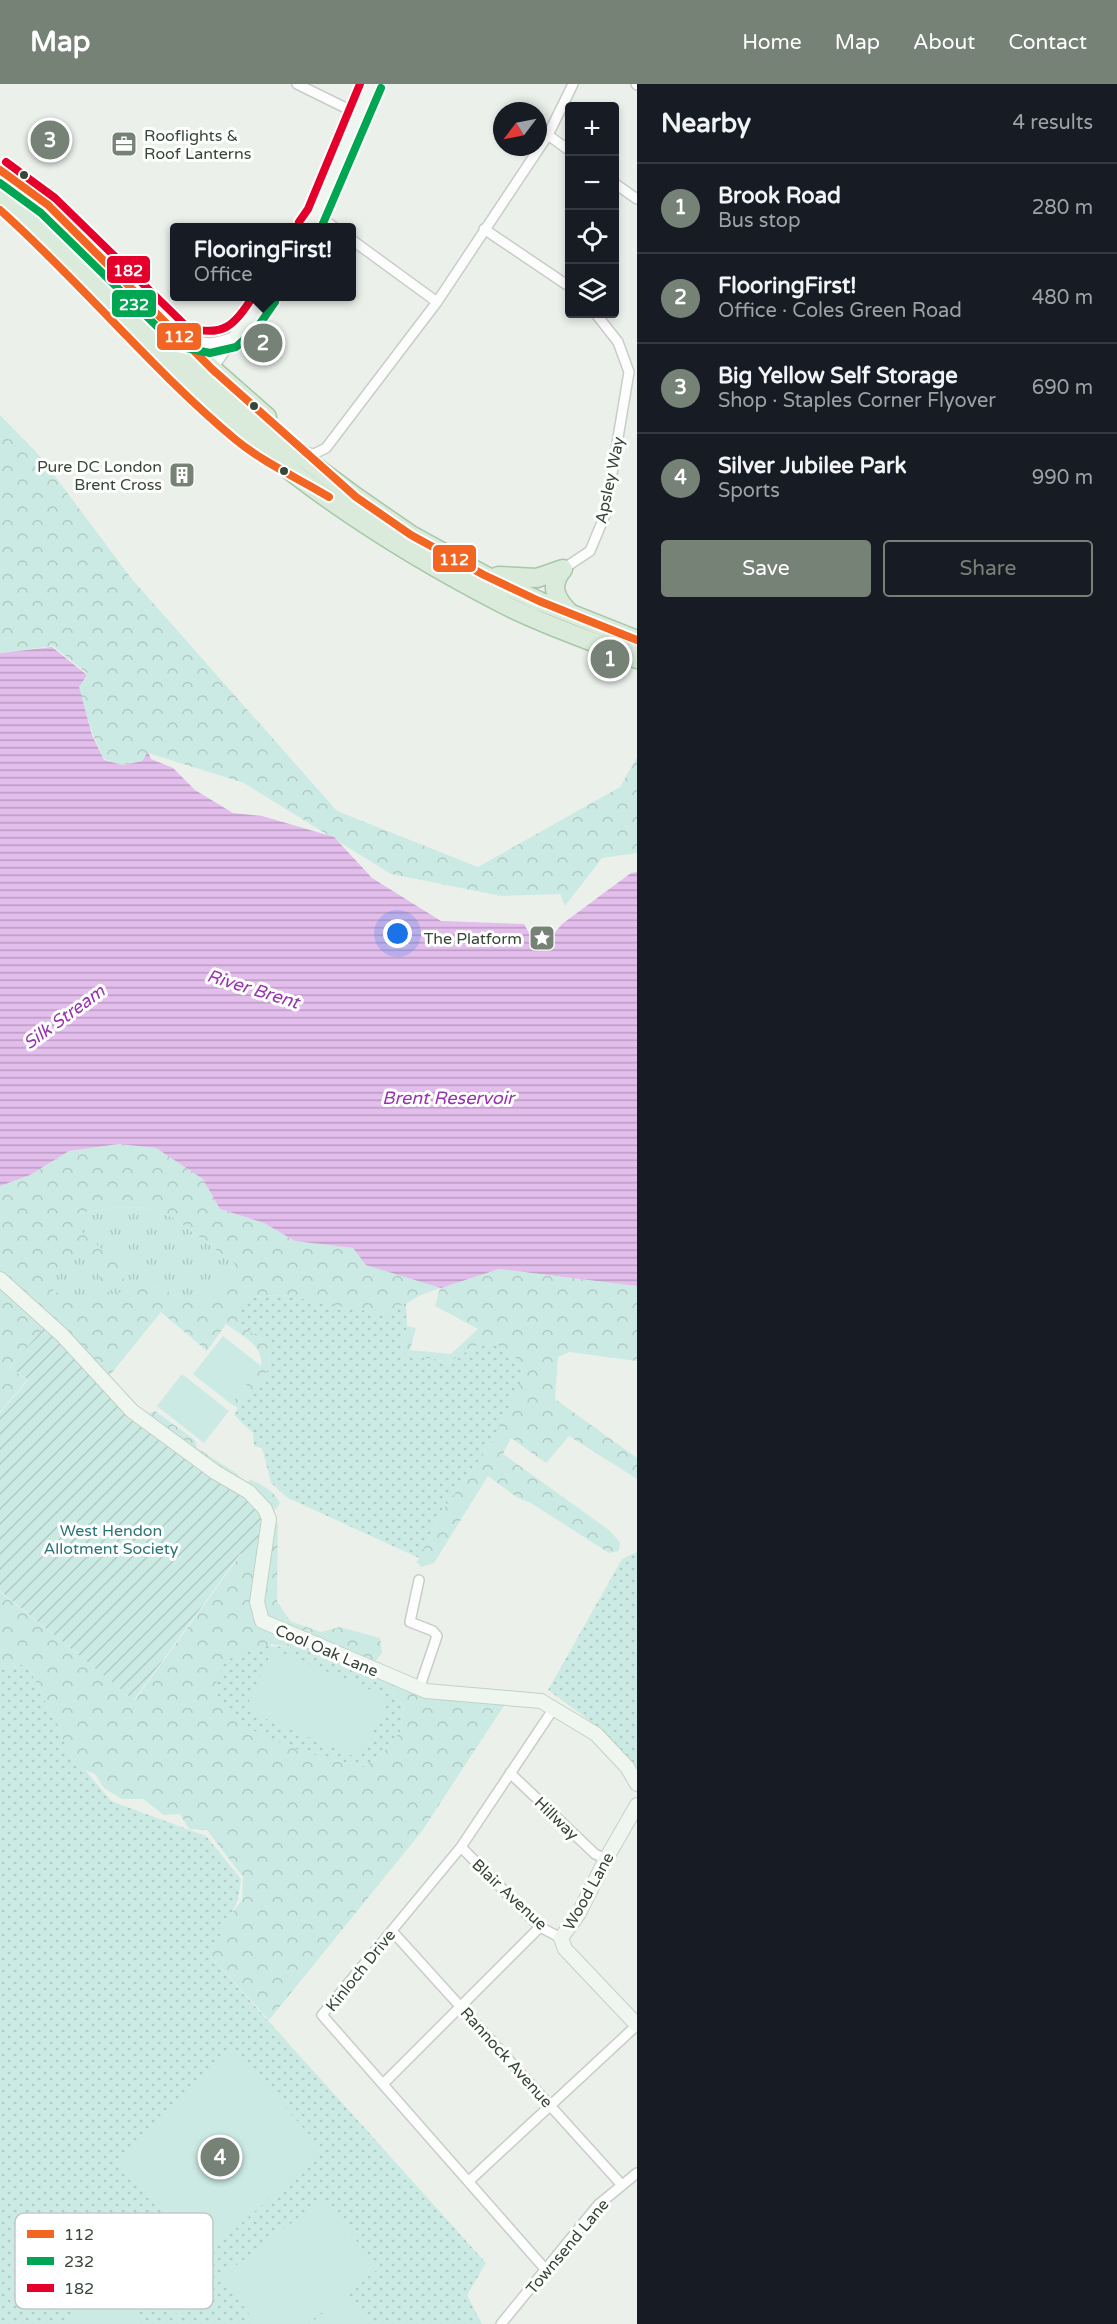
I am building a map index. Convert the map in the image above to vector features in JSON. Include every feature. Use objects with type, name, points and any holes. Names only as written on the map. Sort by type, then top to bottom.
[{"type":"highway","points":[[0,170],[48,205],[181,336],[227,418],[303,479],[394,543],[504,605],[637,659]]},
{"type":"highway","points":[[0,183],[41,213],[73,253]]},
{"type":"highway","points":[[0,199],[73,253],[236,408],[411,535],[484,575],[571,614],[637,640]]},
{"type":"highway","points":[[0,210],[68,274],[197,407],[252,452],[303,479]]},
{"type":"highway","points":[[206,381],[304,452],[336,482]]},
{"type":"highway","points":[[484,575],[537,578],[563,569]]},
{"type":"highway","points":[[563,569],[556,577],[555,589],[558,600],[571,614]]},
{"type":"street","points":[[297,84],[358,114]]},
{"type":"street","points":[[311,223],[371,84]]},
{"type":"street","points":[[304,452],[314,454],[326,448],[437,302],[548,135],[573,84]]},
{"type":"street","points":[[548,135],[565,147]]},
{"type":"street","points":[[619,186],[637,200]]},
{"type":"street","points":[[317,214],[329,223]]},
{"type":"street","points":[[484,229],[565,284]]},
{"type":"street","points":[[356,244],[437,302]]},
{"type":"street","points":[[206,381],[263,301]]},
{"type":"street","name":"Apsley Way","points":[[563,569],[590,551],[605,515],[629,372],[618,342],[599,318]]},
{"type":"street","points":[[181,336],[205,345],[219,343],[237,335]]},
{"type":"street","name":"Cool Oak Lane","points":[[0,1279],[62,1335],[132,1411],[215,1472],[249,1492],[265,1509],[269,1519],[257,1602],[262,1621],[419,1689],[434,1693],[541,1701],[596,1734],[627,1767],[637,1784]]},
{"type":"street","points":[[419,1580],[410,1622],[433,1630],[437,1636],[419,1689]]},
{"type":"street","name":"Kinloch Drive","points":[[546,2270],[322,2015],[461,1847],[555,1708]]},
{"type":"street","name":"Hillway","points":[[510,1773],[595,1854],[606,1859]]},
{"type":"street","name":"Wood Lane","points":[[637,1805],[579,1913],[561,1938],[565,1949],[637,2025]]},
{"type":"street","name":"Blair Avenue","points":[[461,1847],[540,1927],[561,1938]]},
{"type":"street","points":[[383,2084],[540,1927]]},
{"type":"street","name":"Rannock Avenue","points":[[392,1931],[621,2184]]},
{"type":"street","points":[[469,2181],[637,2025]]},
{"type":"street","name":"Townsend Lane","points":[[501,2324],[511,2320],[546,2270],[598,2205],[637,2173]]},
{"type":"green space","points":[[0,415],[39,455],[131,578],[337,811],[478,867],[620,787],[637,757],[637,853],[602,858],[565,906],[560,894],[501,896],[391,874],[244,783],[148,753],[141,761],[122,765],[104,759],[93,735],[78,687],[88,674],[53,646],[0,653]]},
{"type":"green space","points":[[119,1144],[156,1148],[203,1179],[220,1209],[264,1223],[295,1241],[353,1248],[364,1262],[441,1288],[499,1269],[637,1286],[637,1361],[569,1352],[558,1357],[555,1399],[637,1458],[637,1479],[569,1436],[546,1463],[511,1438],[503,1454],[609,1530],[620,1542],[619,1551],[609,1553],[531,1503],[518,1498],[488,1476],[434,1563],[421,1567],[417,1562],[441,1512],[491,1444],[505,1412],[478,1345],[449,1362],[400,1353],[407,1326],[416,1328],[410,1350],[451,1354],[478,1329],[435,1306],[440,1288],[419,1296],[386,1316],[283,1295],[252,1297],[241,1325],[269,1345],[269,1365],[263,1380],[238,1408],[231,1404],[261,1366],[261,1359],[259,1352],[251,1342],[226,1324],[207,1351],[161,1312],[110,1375],[54,1317],[44,1328],[54,1335],[46,1367],[29,1345],[10,1367],[27,1380],[0,1412],[0,1186],[30,1175],[69,1151]],"holes":[[[119,1207],[147,1208],[174,1218],[235,1264],[226,1283],[199,1302],[177,1296],[155,1285],[112,1294],[99,1285],[80,1300],[61,1289],[55,1294],[52,1291],[58,1286],[52,1273],[74,1253],[95,1265],[102,1284],[124,1282],[121,1257],[103,1250],[81,1231],[78,1213]]]},
{"type":"green space","points":[[119,1207],[147,1208],[174,1218],[235,1264],[226,1283],[199,1302],[177,1296],[155,1285],[72,1311],[37,1280],[78,1213]]},
{"type":"green space","points":[[283,1295],[386,1315],[406,1302],[407,1326],[401,1353],[449,1362],[478,1345],[504,1346],[527,1369],[491,1444],[441,1512],[419,1558],[288,1498],[271,1483],[262,1448],[254,1446],[253,1433],[234,1415],[265,1376],[270,1357],[269,1345],[241,1325],[239,1309],[252,1297]]},
{"type":"green space","name":"West Hendon Allotment Society","points":[[44,1328],[55,1334],[77,1358],[251,1500],[264,1515],[259,1552],[240,1554],[134,1700],[0,1591],[0,1413],[28,1380],[10,1367]]},
{"type":"green space","points":[[223,1336],[261,1366],[231,1404],[193,1374]]},
{"type":"green space","points":[[182,1374],[229,1411],[204,1443],[157,1406]]},
{"type":"green space","points":[[155,1411],[195,1440],[197,1448],[239,1475],[235,1479],[147,1414]]},
{"type":"green space","points":[[250,1479],[274,1494],[280,1503],[275,1510],[248,1482]]},
{"type":"green space","points":[[264,1515],[252,1614],[261,1626],[297,1640],[294,1648],[270,1644],[334,1760],[365,1766],[383,1752],[400,1732],[404,1707],[385,1685],[310,1649],[312,1646],[454,1700],[505,1704],[422,1831],[269,2020],[210,1956],[206,1946],[242,1900],[243,1877],[207,1830],[189,1829],[180,1814],[164,1815],[143,1799],[122,1799],[104,1788],[95,1774],[76,1766],[27,1664],[0,1669],[0,1592],[135,1700],[241,1554],[239,1529]]},
{"type":"green space","points":[[278,1523],[277,1601],[290,1621],[321,1632],[340,1627],[380,1638],[382,1653],[374,1663],[271,1623],[260,1601],[270,1525]]},
{"type":"green space","points":[[637,1552],[637,1771],[597,1726],[548,1690],[622,1559]]},
{"type":"green space","points":[[297,1640],[311,1650],[385,1685],[404,1707],[400,1732],[383,1752],[365,1766],[327,1758],[278,1742],[235,1718],[222,1703],[216,1687],[222,1664],[240,1653],[256,1648],[273,1646],[294,1648]]},
{"type":"green space","points":[[273,1649],[390,1698],[360,1759],[245,1710]]},
{"type":"green space","points":[[27,1664],[76,1766],[85,1770],[111,1801],[206,1836],[241,1879],[238,1900],[210,1956],[486,2263],[467,2295],[482,2324],[0,2324],[0,1669]]},
{"type":"green space","points":[[230,2046],[323,2150],[213,2249],[213,2213],[163,2213],[119,2165]]},
{"type":"green space","points":[[324,2198],[378,2269],[307,2324],[257,2324],[221,2277]]},
{"type":"green space","points":[[347,2295],[369,2324],[309,2324]]},
{"type":"green space","points":[[82,2309],[132,2309],[141,2324],[57,2324]]},
{"type":"green space","points":[[172,2309],[184,2309],[178,2315]]},
{"type":"water","name":"Brent Reservoir","points":[[52,647],[87,675],[79,687],[92,735],[104,760],[123,765],[142,761],[148,752],[151,759],[173,768],[195,790],[233,813],[262,816],[334,837],[372,878],[441,921],[524,924],[533,940],[544,946],[562,924],[631,873],[637,872],[637,1286],[499,1269],[441,1288],[366,1265],[353,1248],[295,1241],[264,1223],[220,1209],[203,1179],[156,1148],[119,1144],[69,1151],[30,1175],[0,1186],[0,653]]},
{"type":"transit line","name":"182","points":[[299,222],[308,209],[360,84]]},
{"type":"transit line","name":"232","points":[[323,223],[381,88]]},
{"type":"transit line","name":"182","points":[[6,162],[55,198],[187,327],[199,330],[219,330],[233,322],[250,301]]},
{"type":"transit line","name":"112","points":[[0,170],[48,205],[212,369],[356,497],[411,535],[484,575],[539,601],[637,640]]},
{"type":"transit line","name":"232","points":[[0,183],[41,213],[177,346],[210,353],[236,347],[257,328],[275,302]]},
{"type":"transit line","name":"112","points":[[0,210],[205,413],[247,448],[329,497]]},
{"type":"place","name":"Big Yellow Self Storage","points":[[50,140]]},
{"type":"place","name":"Rooflights & Roof Lanterns","points":[[124,144]]},
{"type":"place","name":"FlooringFirst!","points":[[263,343]]},
{"type":"place","name":"Pure DC London Brent Cross","points":[[182,475]]},
{"type":"place","name":"Brook Road","points":[[610,659]]},
{"type":"place","name":"The Platform","points":[[542,938]]},
{"type":"place","name":"Silver Jubilee Park","points":[[220,2157]]},
{"type":"water label","name":"River Brent","points":[[253,989]]},
{"type":"water label","name":"Silk Stream","points":[[64,1017]]}]
